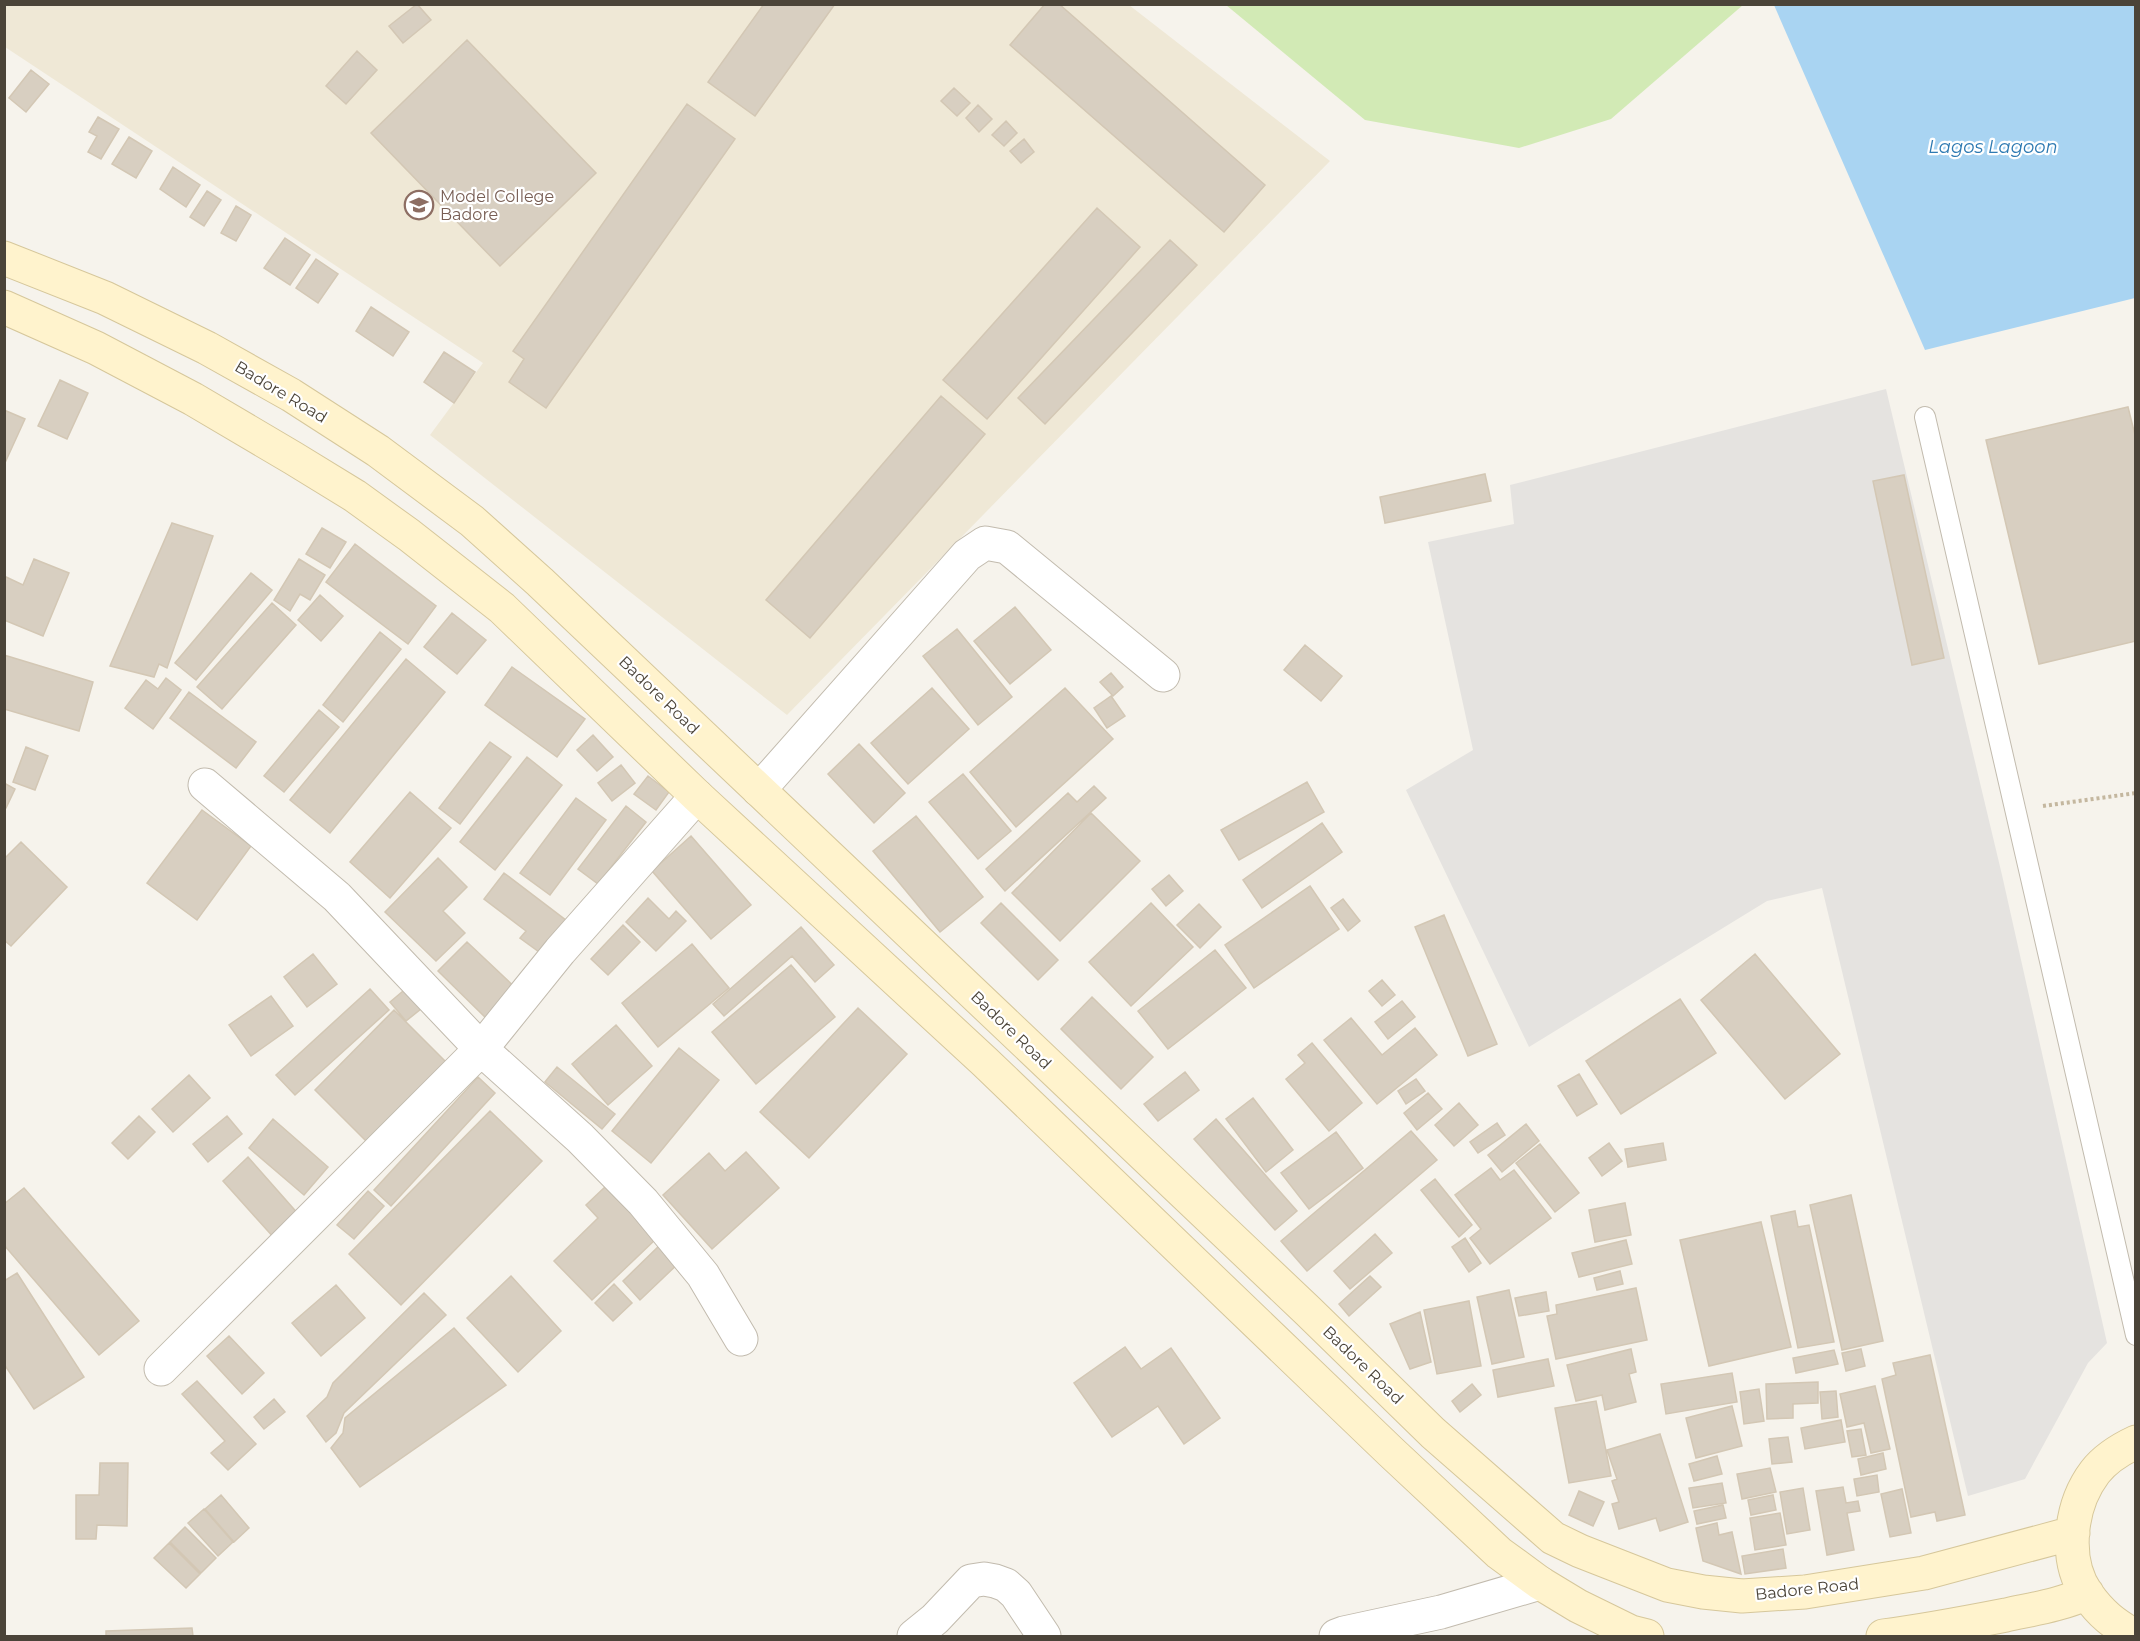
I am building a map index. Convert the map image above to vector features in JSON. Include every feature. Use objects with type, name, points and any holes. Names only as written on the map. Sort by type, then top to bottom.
[{"type":"main road","name":"Badore Road","points":[[4,258],[105,298],[207,348],[291,395],[378,452],[472,521],[549,590],[1308,1311],[1433,1433],[1553,1538],[1667,1585],[1703,1593],[1742,1596],[1805,1593],[1924,1573],[2073,1533]]},
{"type":"main road","points":[[4,307],[96,348],[193,399],[355,496],[502,608],[698,796],[985,1062],[1499,1553],[1540,1583],[1578,1606],[1631,1632],[1647,1636]]},
{"type":"main road","points":[[2135,1636],[2111,1622],[2086,1593],[2075,1564],[2073,1533],[2079,1500],[2096,1472],[2120,1449],[2136,1442]]},
{"type":"main road","points":[[1883,1636],[1935,1629],[2016,1613],[2064,1602],[2086,1593]]},
{"type":"street","points":[[759,790],[967,555],[985,543],[1007,547],[1163,675]]},
{"type":"street","points":[[205,785],[337,897],[481,1049],[580,1138],[643,1202],[703,1275],[741,1339]]},
{"type":"street","points":[[161,1369],[481,1049],[560,951],[698,796]]},
{"type":"street","points":[[914,1636],[935,1619],[971,1581],[984,1579],[1006,1585],[1016,1594],[1044,1636]]},
{"type":"street","points":[[1336,1636],[1441,1612],[1540,1583]]},
{"type":"lane","points":[[1925,417],[2136,1335]]},
{"type":"path","points":[[2015,810],[2136,793]]},
{"type":"shaded area","points":[[4,5],[1129,5],[1330,161],[787,715],[430,435],[483,363],[5,47]]},
{"type":"shaded area","points":[[1886,389],[2002,875],[2107,1343],[2088,1363],[2025,1479],[1968,1496],[1822,888],[1767,901],[1529,1047],[1406,790],[1473,750],[1428,542],[1514,524],[1510,485]]},
{"type":"green space","points":[[1226,5],[1743,5],[1611,119],[1519,148],[1365,120]]},
{"type":"water","name":"Lagos Lagoon","points":[[1774,5],[2135,5],[2135,298],[1925,350]]},
{"type":"building","points":[[417,4],[431,20],[403,43],[389,26]]},
{"type":"building","points":[[764,4],[835,4],[755,116],[708,82]]},
{"type":"building","points":[[1045,4],[1059,4],[1265,185],[1224,232],[1010,45]]},
{"type":"building","points":[[467,40],[596,173],[500,266],[371,133]]},
{"type":"building","points":[[357,51],[377,70],[346,104],[326,86]]},
{"type":"building","points":[[31,70],[49,84],[26,112],[9,98]]},
{"type":"building","points":[[954,88],[970,103],[957,116],[941,101]]},
{"type":"building","points":[[687,104],[735,139],[546,408],[509,382],[524,359],[513,351]]},
{"type":"building","points":[[978,105],[992,119],[979,132],[966,118]]},
{"type":"building","points":[[98,117],[119,129],[101,159],[88,152],[97,136],[89,132]]},
{"type":"building","points":[[1006,121],[1017,133],[1004,146],[992,135]]},
{"type":"building","points":[[129,137],[152,151],[136,178],[112,164]]},
{"type":"building","points":[[1024,139],[1034,152],[1021,163],[1010,151]]},
{"type":"building","points":[[173,167],[200,185],[186,207],[160,189]]},
{"type":"building","points":[[207,191],[221,200],[204,226],[190,217]]},
{"type":"building","points":[[236,206],[251,215],[236,241],[221,233]]},
{"type":"building","points":[[1097,208],[1140,247],[987,419],[943,380]]},
{"type":"building","points":[[285,238],[310,255],[290,285],[264,268]]},
{"type":"building","points":[[1170,240],[1197,265],[1045,424],[1018,398]]},
{"type":"building","points":[[316,259],[338,274],[318,303],[296,288]]},
{"type":"building","points":[[371,307],[409,332],[393,356],[356,331]]},
{"type":"building","points":[[444,352],[475,372],[454,403],[424,382]]},
{"type":"building","points":[[60,380],[88,393],[67,439],[38,426]]},
{"type":"building","points":[[941,396],[985,434],[810,638],[766,600]]},
{"type":"building","points":[[2128,407],[2136,439],[2136,641],[2039,664],[1986,440]]},
{"type":"building","points":[[4,410],[25,419],[4,465]]},
{"type":"building","points":[[1485,474],[1491,501],[1385,523],[1380,497]]},
{"type":"building","points":[[1904,475],[1944,658],[1912,665],[1873,481]]},
{"type":"building","points":[[172,523],[213,536],[167,668],[159,664],[154,677],[110,666]]},
{"type":"building","points":[[322,528],[346,542],[330,568],[306,554]]},
{"type":"building","points":[[355,544],[436,606],[408,644],[326,582]]},
{"type":"building","points":[[34,559],[69,573],[43,636],[4,620],[4,576],[23,585]]},
{"type":"building","points":[[299,559],[325,575],[310,600],[300,594],[290,611],[274,600]]},
{"type":"building","points":[[251,573],[272,590],[196,680],[175,663]]},
{"type":"building","points":[[320,595],[343,616],[321,641],[298,620]]},
{"type":"building","points":[[272,603],[296,625],[222,709],[197,687]]},
{"type":"building","points":[[1015,607],[1051,650],[1010,684],[974,641]]},
{"type":"building","points":[[452,613],[486,640],[457,674],[424,647]]},
{"type":"building","points":[[957,629],[1012,697],[978,725],[923,656]]},
{"type":"building","points":[[380,632],[401,649],[343,722],[323,705]]},
{"type":"building","points":[[1305,645],[1342,676],[1321,701],[1284,670]]},
{"type":"building","points":[[4,655],[93,682],[79,731],[4,709]]},
{"type":"building","points":[[406,659],[445,692],[330,833],[290,800]]},
{"type":"building","points":[[512,667],[585,719],[557,757],[485,705]]},
{"type":"building","points":[[1111,673],[1123,687],[1113,696],[1100,682]]},
{"type":"building","points":[[166,678],[181,690],[153,729],[125,708],[146,680],[158,689]]},
{"type":"building","points":[[932,688],[969,729],[908,784],[871,743]]},
{"type":"building","points":[[1065,688],[1113,739],[1016,827],[970,772]]},
{"type":"building","points":[[189,692],[256,742],[236,768],[170,718]]},
{"type":"building","points":[[1111,696],[1125,716],[1107,728],[1094,708]]},
{"type":"building","points":[[319,710],[339,727],[284,792],[264,776]]},
{"type":"building","points":[[593,735],[613,757],[597,771],[577,750]]},
{"type":"building","points":[[490,742],[511,757],[460,824],[439,808]]},
{"type":"building","points":[[859,744],[905,793],[874,823],[828,774]]},
{"type":"building","points":[[26,747],[48,756],[35,790],[13,782]]},
{"type":"building","points":[[527,757],[562,785],[495,870],[460,842]]},
{"type":"building","points":[[621,765],[635,783],[612,801],[598,783]]},
{"type":"building","points":[[963,774],[1011,831],[978,859],[929,802]]},
{"type":"building","points":[[648,776],[669,792],[656,810],[634,794]]},
{"type":"building","points":[[1307,782],[1324,812],[1239,860],[1221,830]]},
{"type":"building","points":[[4,783],[15,789],[6,808],[4,808]]},
{"type":"building","points":[[1094,786],[1106,798],[1005,891],[986,869],[1068,793],[1077,802]]},
{"type":"building","points":[[410,792],[451,828],[390,898],[350,862]]},
{"type":"building","points":[[576,798],[606,820],[550,895],[520,873]]},
{"type":"building","points":[[626,806],[646,822],[598,884],[578,869]]},
{"type":"building","points":[[202,810],[251,846],[197,920],[147,883]]},
{"type":"building","points":[[1091,813],[1140,861],[1060,941],[1012,893]]},
{"type":"building","points":[[916,816],[983,897],[940,932],[873,851]]},
{"type":"building","points":[[1322,823],[1342,852],[1262,908],[1243,880]]},
{"type":"building","points":[[691,836],[751,905],[711,939],[652,871]]},
{"type":"building","points":[[21,842],[67,887],[11,946],[4,940],[4,859]]},
{"type":"building","points":[[438,858],[467,887],[443,911],[465,933],[436,961],[385,912]]},
{"type":"building","points":[[504,873],[571,924],[546,957],[520,938],[526,931],[484,899]]},
{"type":"building","points":[[1169,875],[1183,891],[1166,906],[1152,889]]},
{"type":"building","points":[[1310,886],[1339,929],[1254,988],[1225,945]]},
{"type":"building","points":[[648,898],[669,919],[676,911],[686,921],[656,951],[626,922]]},
{"type":"building","points":[[1343,899],[1360,921],[1348,931],[1331,908]]},
{"type":"building","points":[[1001,903],[1058,960],[1038,980],[981,923]]},
{"type":"building","points":[[1151,903],[1193,947],[1131,1006],[1089,962]]},
{"type":"building","points":[[1199,904],[1221,927],[1200,948],[1177,925]]},
{"type":"building","points":[[1444,915],[1497,1044],[1468,1056],[1415,927]]},
{"type":"building","points":[[623,925],[640,942],[608,975],[591,959]]},
{"type":"building","points":[[801,927],[834,965],[815,982],[792,956],[724,1016],[713,1004]]},
{"type":"building","points":[[467,942],[520,992],[490,1022],[438,971]]},
{"type":"building","points":[[692,944],[729,988],[658,1047],[622,1003]]},
{"type":"building","points":[[1215,950],[1246,988],[1168,1049],[1138,1011]]},
{"type":"building","points":[[313,954],[337,984],[307,1007],[284,977]]},
{"type":"building","points":[[1755,954],[1840,1054],[1785,1099],[1701,1000]]},
{"type":"building","points":[[791,965],[835,1017],[756,1084],[712,1032]]},
{"type":"building","points":[[1382,980],[1395,995],[1382,1006],[1369,991]]},
{"type":"building","points":[[409,986],[426,1005],[406,1021],[390,1002]]},
{"type":"building","points":[[370,989],[389,1010],[295,1095],[276,1075]]},
{"type":"building","points":[[271,996],[293,1026],[251,1056],[229,1025]]},
{"type":"building","points":[[1092,997],[1153,1057],[1121,1089],[1061,1029]]},
{"type":"building","points":[[1680,999],[1716,1053],[1621,1114],[1586,1061]]},
{"type":"building","points":[[1402,1001],[1415,1017],[1388,1039],[1375,1022]]},
{"type":"building","points":[[858,1008],[907,1054],[809,1158],[760,1112]]},
{"type":"building","points":[[394,1010],[448,1064],[369,1144],[315,1090]]},
{"type":"building","points":[[1351,1018],[1382,1055],[1415,1028],[1437,1055],[1377,1104],[1324,1040]]},
{"type":"building","points":[[616,1025],[652,1066],[608,1105],[572,1064]]},
{"type":"building","points":[[1312,1043],[1362,1103],[1329,1131],[1286,1079],[1305,1063],[1298,1055]]},
{"type":"building","points":[[679,1048],[719,1080],[651,1163],[612,1131]]},
{"type":"building","points":[[557,1067],[615,1114],[602,1129],[545,1082]]},
{"type":"building","points":[[1185,1072],[1199,1090],[1158,1121],[1144,1104]]},
{"type":"building","points":[[1579,1074],[1597,1104],[1577,1116],[1558,1086]]},
{"type":"building","points":[[189,1075],[210,1098],[173,1132],[152,1109]]},
{"type":"building","points":[[478,1077],[495,1093],[391,1206],[374,1190]]},
{"type":"building","points":[[1416,1079],[1425,1091],[1406,1104],[1398,1091]]},
{"type":"building","points":[[1428,1093],[1442,1109],[1417,1130],[1404,1113]]},
{"type":"building","points":[[1253,1098],[1293,1150],[1266,1172],[1226,1119]]},
{"type":"building","points":[[1459,1103],[1478,1125],[1454,1146],[1435,1125]]},
{"type":"building","points":[[490,1111],[542,1161],[401,1305],[349,1254]]},
{"type":"building","points":[[139,1116],[155,1132],[128,1159],[112,1143]]},
{"type":"building","points":[[227,1116],[242,1134],[208,1162],[193,1144]]},
{"type":"building","points":[[273,1119],[328,1167],[304,1195],[249,1148]]},
{"type":"building","points":[[1216,1119],[1297,1211],[1275,1230],[1194,1139]]},
{"type":"building","points":[[1497,1123],[1505,1135],[1478,1153],[1470,1142]]},
{"type":"building","points":[[1526,1124],[1539,1141],[1502,1172],[1488,1155]]},
{"type":"building","points":[[1411,1131],[1437,1160],[1307,1271],[1281,1241]]},
{"type":"building","points":[[1336,1132],[1363,1168],[1309,1209],[1281,1173]]},
{"type":"building","points":[[1609,1143],[1622,1161],[1602,1176],[1589,1158]]},
{"type":"building","points":[[1663,1143],[1666,1160],[1628,1167],[1625,1149]]},
{"type":"building","points":[[1540,1144],[1579,1193],[1555,1212],[1516,1163]]},
{"type":"building","points":[[746,1152],[779,1188],[712,1249],[663,1195],[709,1153],[725,1171]]},
{"type":"building","points":[[248,1157],[300,1216],[275,1239],[223,1181]]},
{"type":"building","points":[[1491,1168],[1500,1180],[1514,1170],[1551,1218],[1490,1264],[1470,1238],[1481,1229],[1455,1195]]},
{"type":"building","points":[[1435,1179],[1472,1225],[1459,1237],[1421,1190]]},
{"type":"building","points":[[607,1185],[657,1238],[592,1300],[554,1261],[598,1218],[586,1205]]},
{"type":"building","points":[[24,1188],[139,1321],[99,1355],[4,1245],[4,1204]]},
{"type":"building","points":[[368,1191],[384,1206],[354,1239],[337,1225]]},
{"type":"building","points":[[1851,1195],[1883,1341],[1842,1350],[1810,1205]]},
{"type":"building","points":[[1625,1203],[1631,1235],[1595,1242],[1589,1210]]},
{"type":"building","points":[[1795,1211],[1798,1227],[1809,1225],[1834,1342],[1798,1348],[1771,1216]]},
{"type":"building","points":[[1761,1222],[1791,1347],[1709,1366],[1680,1240]]},
{"type":"building","points":[[1375,1234],[1392,1253],[1350,1289],[1334,1271]]},
{"type":"building","points":[[1465,1238],[1481,1263],[1469,1272],[1452,1247]]},
{"type":"building","points":[[666,1239],[684,1258],[640,1300],[623,1281]]},
{"type":"building","points":[[1626,1240],[1632,1264],[1579,1277],[1572,1253]]},
{"type":"building","points":[[1620,1271],[1623,1284],[1597,1290],[1594,1278]]},
{"type":"building","points":[[17,1273],[84,1377],[34,1409],[4,1364],[4,1281]]},
{"type":"building","points":[[511,1276],[561,1331],[518,1372],[467,1318]]},
{"type":"building","points":[[1370,1276],[1381,1287],[1349,1316],[1339,1304]]},
{"type":"building","points":[[614,1284],[632,1303],[613,1321],[595,1303]]},
{"type":"building","points":[[336,1285],[365,1318],[321,1356],[292,1323]]},
{"type":"building","points":[[1636,1288],[1647,1340],[1556,1359],[1547,1316],[1557,1314],[1556,1305]]},
{"type":"building","points":[[1509,1290],[1524,1357],[1492,1364],[1477,1297]]},
{"type":"building","points":[[1546,1292],[1549,1311],[1519,1316],[1515,1298]]},
{"type":"building","points":[[424,1293],[446,1315],[344,1413],[336,1433],[326,1442],[307,1416],[327,1397],[333,1383]]},
{"type":"building","points":[[1469,1301],[1481,1366],[1437,1374],[1424,1310]]},
{"type":"building","points":[[1420,1312],[1431,1362],[1410,1369],[1390,1324]]},
{"type":"building","points":[[454,1328],[506,1385],[360,1487],[331,1448],[343,1433],[345,1418]]},
{"type":"building","points":[[229,1336],[264,1373],[242,1394],[207,1356]]},
{"type":"building","points":[[1125,1347],[1141,1369],[1171,1348],[1220,1418],[1184,1444],[1158,1406],[1112,1437],[1074,1383]]},
{"type":"building","points":[[1631,1349],[1636,1372],[1629,1374],[1636,1402],[1605,1410],[1602,1395],[1576,1401],[1567,1365]]},
{"type":"building","points":[[1861,1349],[1865,1366],[1846,1371],[1842,1353]]},
{"type":"building","points":[[1834,1350],[1838,1364],[1796,1373],[1793,1358]]},
{"type":"building","points":[[1930,1355],[1965,1515],[1937,1521],[1935,1512],[1911,1517],[1882,1379],[1896,1375],[1893,1363]]},
{"type":"building","points":[[1548,1359],[1554,1386],[1498,1397],[1493,1370]]},
{"type":"building","points":[[1732,1373],[1737,1402],[1666,1414],[1661,1384]]},
{"type":"building","points":[[197,1381],[256,1444],[228,1470],[211,1453],[225,1441],[182,1394]]},
{"type":"building","points":[[1818,1382],[1818,1403],[1793,1404],[1793,1418],[1767,1419],[1766,1384]]},
{"type":"building","points":[[1472,1384],[1481,1395],[1460,1412],[1452,1401]]},
{"type":"building","points":[[1875,1386],[1890,1449],[1871,1453],[1864,1423],[1847,1427],[1840,1394]]},
{"type":"building","points":[[1759,1389],[1764,1421],[1744,1424],[1740,1392]]},
{"type":"building","points":[[1836,1391],[1838,1417],[1822,1419],[1820,1392]]},
{"type":"building","points":[[274,1399],[285,1412],[264,1429],[254,1417]]},
{"type":"building","points":[[1596,1401],[1611,1476],[1569,1483],[1555,1408]]},
{"type":"building","points":[[1732,1406],[1742,1446],[1696,1458],[1686,1418]]},
{"type":"building","points":[[1841,1420],[1845,1442],[1805,1449],[1801,1428]]},
{"type":"building","points":[[1861,1429],[1866,1455],[1852,1457],[1847,1431]]},
{"type":"building","points":[[1660,1434],[1688,1522],[1660,1531],[1656,1518],[1619,1529],[1612,1504],[1619,1502],[1612,1481],[1617,1479],[1607,1450]]},
{"type":"building","points":[[1788,1437],[1792,1462],[1772,1464],[1769,1439]]},
{"type":"building","points":[[1883,1453],[1886,1469],[1861,1475],[1858,1459]]},
{"type":"building","points":[[1717,1456],[1722,1474],[1694,1481],[1689,1464]]},
{"type":"building","points":[[100,1463],[128,1463],[127,1526],[97,1525],[96,1539],[76,1539],[76,1495],[99,1495]]},
{"type":"building","points":[[1770,1468],[1776,1492],[1742,1499],[1737,1474]]},
{"type":"building","points":[[1877,1475],[1879,1492],[1857,1496],[1854,1479]]},
{"type":"building","points":[[1722,1483],[1726,1503],[1693,1508],[1689,1488]]},
{"type":"building","points":[[1843,1487],[1846,1503],[1858,1501],[1860,1511],[1847,1513],[1854,1550],[1827,1555],[1816,1491]]},
{"type":"building","points":[[1803,1488],[1810,1530],[1787,1534],[1780,1492]]},
{"type":"building","points":[[1902,1489],[1911,1533],[1890,1537],[1881,1494]]},
{"type":"building","points":[[1579,1491],[1604,1502],[1593,1526],[1569,1515]]},
{"type":"building","points":[[221,1495],[249,1528],[234,1542],[205,1509]]},
{"type":"building","points":[[1773,1495],[1776,1510],[1751,1515],[1748,1500]]},
{"type":"building","points":[[1723,1505],[1726,1518],[1697,1524],[1694,1511]]},
{"type":"building","points":[[204,1509],[233,1542],[218,1556],[188,1523]]},
{"type":"building","points":[[1780,1513],[1786,1545],[1755,1550],[1750,1518]]},
{"type":"building","points":[[1717,1523],[1719,1535],[1732,1532],[1741,1574],[1703,1561],[1696,1528]]},
{"type":"building","points":[[185,1527],[216,1558],[201,1573],[170,1542]]},
{"type":"building","points":[[169,1543],[200,1574],[186,1588],[154,1558]]},
{"type":"building","points":[[1783,1549],[1786,1568],[1745,1574],[1742,1556]]},
{"type":"building","points":[[192,1628],[193,1636],[106,1636],[106,1631]]},
{"type":"place","name":"Model College Badore","points":[[419,205]]}]
